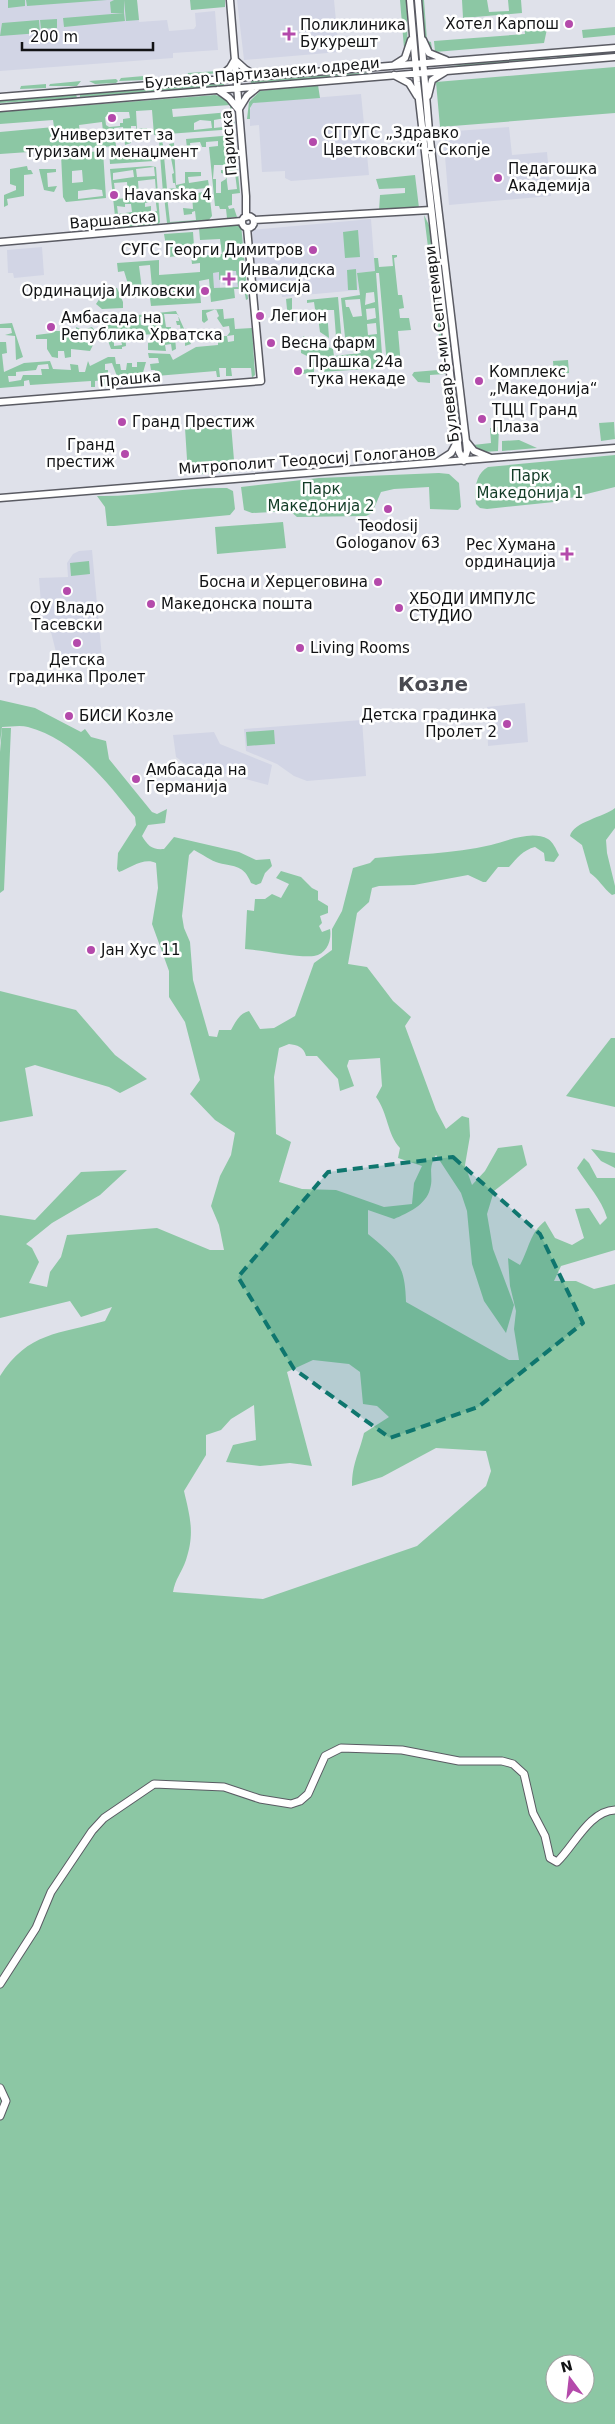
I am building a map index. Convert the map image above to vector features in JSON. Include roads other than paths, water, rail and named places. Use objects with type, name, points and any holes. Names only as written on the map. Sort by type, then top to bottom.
[{"type":"main road","points":[[0,1984],[36,1928],[52,1892],[92,1831],[104,1818],[154,1784],[224,1787],[260,1800],[291,1804],[300,1801],[308,1794],[325,1756],[341,1748],[402,1750],[464,1762],[502,1761],[513,1764],[524,1774],[533,1813],[545,1836],[550,1858],[557,1862],[595,1817],[608,1810],[615,1810]]},
{"type":"main road","points":[[0,2088],[6,2101],[0,2116]]},
{"type":"street","name":"Париска","points":[[230,0],[261,381]]},
{"type":"street","name":"Булевар 8-ми Септември","points":[[410,0],[412,29],[420,72],[431,210],[457,442],[459,452],[464,461]]},
{"type":"street","name":"Булевар 8-ми Септември","points":[[418,0],[421,33],[419,64]]},
{"type":"street","points":[[392,67],[408,53],[412,29]]},
{"type":"street","points":[[421,33],[429,53],[439,58],[454,61]]},
{"type":"street","name":"Булевар Партизански одреди","points":[[0,97],[615,48]]},
{"type":"street","name":"Булевар Партизански одреди","points":[[0,108],[615,57]]},
{"type":"street","points":[[216,80],[230,68],[235,60],[244,69],[259,77]]},
{"type":"street","points":[[423,103],[432,80],[440,74],[455,69]]},
{"type":"street","points":[[393,74],[409,83],[423,103]]},
{"type":"street","points":[[218,90],[229,98],[239,110],[247,96],[260,86]]},
{"type":"street","name":"Булевар 8-ми Септември","points":[[423,103],[466,441],[467,451],[464,461]]},
{"type":"street","name":"Варшавска","points":[[0,242],[271,220],[431,210]]},
{"type":"street","name":"Прашка","points":[[0,402],[261,381]]},
{"type":"street","points":[[466,441],[474,451],[495,459]]},
{"type":"street","points":[[436,463],[451,453],[457,442]]},
{"type":"street","name":"Митрополит Теодосиј Гологанов","points":[[0,498],[615,448]]},
{"type":"place","name":"Хотел Карпош","points":[[569,24]]},
{"type":"place","name":"Поликлиника Букурешт","points":[[289,34]]},
{"type":"place","name":"Универзитет за туризам и менаџмент","points":[[112,118]]},
{"type":"place","name":"СГГУГС „Здравко Цветковски“ - Скопје","points":[[313,142]]},
{"type":"place","name":"Педагошка Академија","points":[[498,178]]},
{"type":"place","name":"Havanska 4","points":[[114,195]]},
{"type":"place","name":"СУГС Георги Димитров","points":[[313,250]]},
{"type":"place","name":"Инвалидска комисија","points":[[229,279]]},
{"type":"place","name":"Ординација Илковски","points":[[205,291]]},
{"type":"place","name":"Легион","points":[[260,316]]},
{"type":"place","name":"Aмбасада на Република Хрватска","points":[[51,327]]},
{"type":"place","name":"Весна фарм","points":[[271,343]]},
{"type":"place","name":"Прашка 24а тука некаде","points":[[298,371]]},
{"type":"place","name":"Комплекс „Македонија“","points":[[479,381]]},
{"type":"place","name":"ТЦЦ Гранд Плаза","points":[[482,419]]},
{"type":"place","name":"Гранд Престиж","points":[[122,422]]},
{"type":"place","name":"Гранд престиж","points":[[125,454]]},
{"type":"place","name":"Teodosij Gologanov 63","points":[[388,509]]},
{"type":"place","name":"Рес Хумана ординација","points":[[567,554]]},
{"type":"place","name":"Босна и Херцеговина","points":[[378,582]]},
{"type":"place","name":"ОУ Владо Тасевски","points":[[67,591]]},
{"type":"place","name":"Македонска пошта","points":[[151,604]]},
{"type":"place","name":"ХБОДИ ИМПУЛС СТУДИО","points":[[399,608]]},
{"type":"place","name":"Детска градинка Пролет","points":[[77,643]]},
{"type":"place","name":"Living Rooms","points":[[300,648]]},
{"type":"place","name":"БИСИ Козле","points":[[69,716]]},
{"type":"place","name":"Детска градинка Пролет 2","points":[[507,724]]},
{"type":"place","name":"Амбасада на Германија","points":[[136,779]]},
{"type":"place","name":"Јан Хус 11","points":[[91,950]]},
{"type":"district","name":"Козле","points":[[433,684]]},
{"type":"park label","name":"Парк Македонија 1","points":[[530,484]]},
{"type":"park label","name":"Парк Македонија 2","points":[[321,498]]}]
